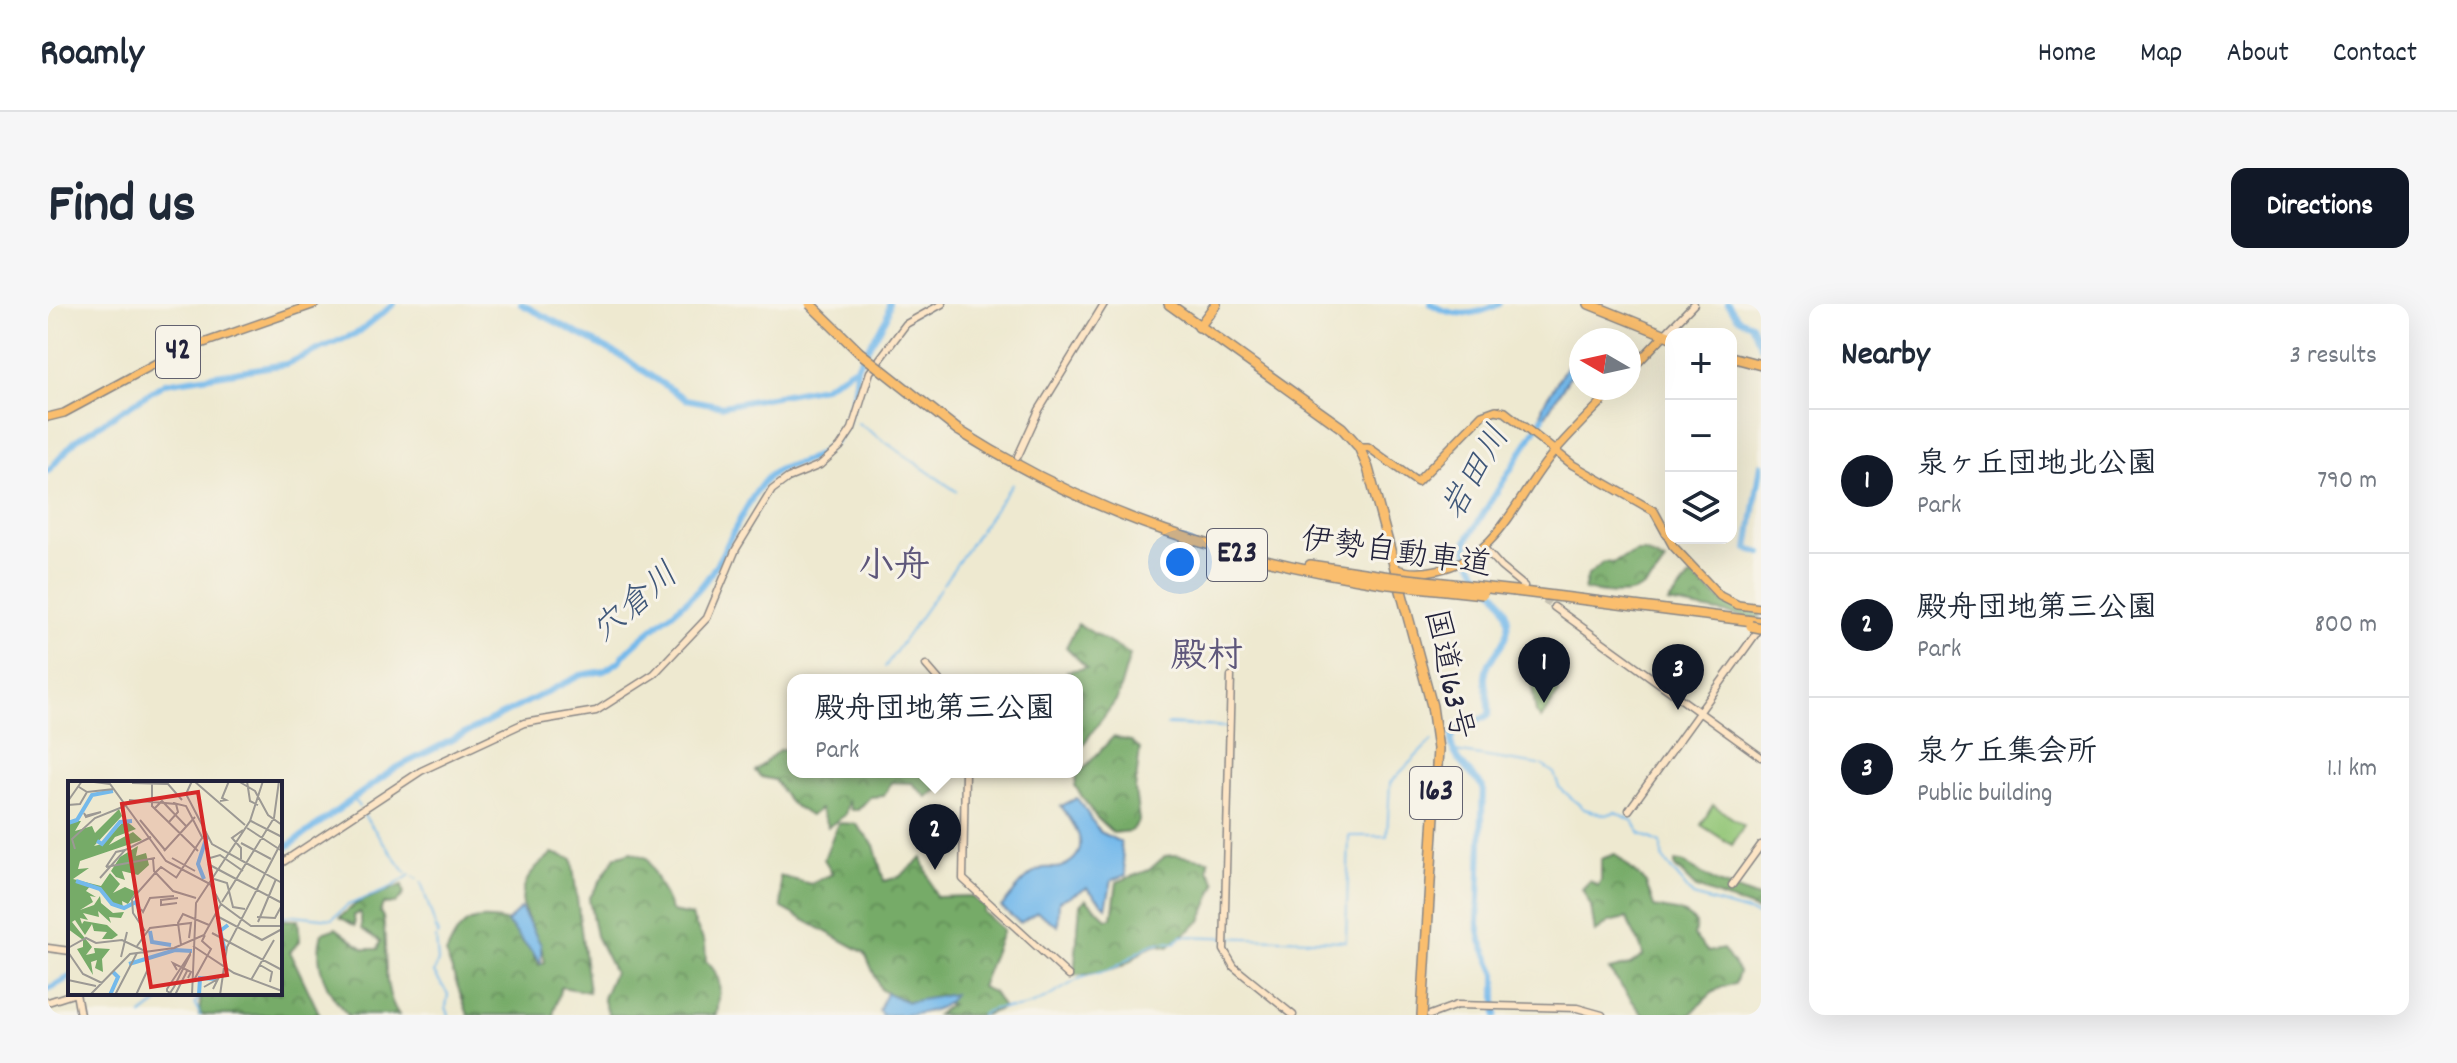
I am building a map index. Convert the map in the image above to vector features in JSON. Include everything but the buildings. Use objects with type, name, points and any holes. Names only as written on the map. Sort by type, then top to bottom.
[{"type":"highway","name":"伊勢自動車道","points":[[810,304],[869,361],[960,428],[1034,475],[1189,541],[1246,557],[1370,577],[1391,576],[1518,591],[1757,625]]},
{"type":"highway","name":"伊勢自動車道","points":[[817,304],[891,372],[960,428]]},
{"type":"highway","name":"国道163号","points":[[1169,304],[1336,423],[1359,447],[1370,473],[1391,576],[1432,706],[1438,749],[1422,1015]]},
{"type":"highway","points":[[1199,327],[1216,304]]},
{"type":"highway","points":[[1589,304],[1665,335]]},
{"type":"highway","points":[[1737,359],[1758,364]]},
{"type":"main road","name":"42","points":[[48,417],[175,353],[315,304]]},
{"type":"main road","points":[[1641,361],[1665,338]]},
{"type":"main road","points":[[1391,576],[1452,566],[1482,550],[1504,527],[1555,451],[1604,400]]},
{"type":"main road","points":[[1359,447],[1368,447],[1417,482],[1487,412],[1502,411],[1555,451],[1654,511],[1673,546],[1720,596],[1738,605],[1761,608]]},
{"type":"street","points":[[282,863],[421,771],[524,723],[596,711],[654,674],[707,618],[736,549],[772,490],[788,478],[820,465],[840,447],[854,425],[870,372],[906,324],[942,304]]},
{"type":"street","points":[[1018,456],[1039,410],[1104,304]]},
{"type":"street","points":[[1674,328],[1694,304]]},
{"type":"street","points":[[1482,550],[1518,591]]},
{"type":"street","points":[[1554,607],[1761,757]]},
{"type":"street","points":[[1629,810],[1748,648],[1757,625]]},
{"type":"street","points":[[926,665],[934,674]]},
{"type":"street","points":[[1231,676],[1224,950],[1234,967],[1293,1015]]},
{"type":"street","points":[[965,778],[963,879],[1069,976]]},
{"type":"street","points":[[1732,885],[1761,845]]},
{"type":"street","points":[[48,948],[68,951]]},
{"type":"street","points":[[48,1002],[70,995]]},
{"type":"street","points":[[76,995],[80,1015]]},
{"type":"street","points":[[1430,1015],[1451,1005],[1577,1008],[1602,1015]]},
{"type":"green space","points":[[1636,552],[1645,552],[1665,562],[1649,583],[1621,594],[1584,590],[1588,575],[1604,562],[1613,563]]},
{"type":"green space","points":[[1691,576],[1726,604],[1761,611],[1759,619],[1668,603]]},
{"type":"green space","points":[[1078,624],[1130,655],[1117,699],[1083,744],[1083,674],[1067,671],[1087,668],[1066,647]]},
{"type":"green space","points":[[1530,672],[1559,692],[1541,719],[1536,712]]},
{"type":"green space","points":[[1113,737],[1130,741],[1140,749],[1135,790],[1139,821],[1131,831],[1113,833],[1096,817],[1075,786],[1077,778],[1083,778],[1083,770]]},
{"type":"green space","points":[[787,748],[787,778],[941,778],[945,785],[927,797],[912,783],[891,782],[884,796],[870,797],[858,810],[851,810],[848,801],[845,815],[828,827],[820,809],[810,816],[790,803],[774,780],[761,777],[755,771],[779,750]]},
{"type":"green space","points":[[1713,805],[1744,826],[1732,845],[1701,825]]},
{"type":"green space","points":[[838,823],[856,824],[874,845],[884,881],[899,877],[922,858],[936,897],[970,896],[985,907],[983,912],[1003,930],[981,987],[993,992],[1003,1008],[984,1015],[936,1015],[951,1004],[908,1002],[881,990],[865,953],[782,908],[780,876],[811,884],[832,874],[824,859]]},
{"type":"green space","points":[[631,852],[647,858],[672,912],[691,916],[705,943],[706,961],[718,979],[717,1015],[609,1015],[603,998],[614,972],[596,936],[589,899],[615,857]]},
{"type":"green space","points":[[552,853],[572,859],[589,992],[561,987],[553,1015],[468,1015],[446,954],[451,943],[461,928],[474,920],[505,921],[527,943],[539,965],[545,962],[523,906],[522,895],[533,871]]},
{"type":"green space","points":[[1615,854],[1646,883],[1654,907],[1677,911],[1691,918],[1696,923],[1694,936],[1708,952],[1723,949],[1739,972],[1735,984],[1715,991],[1690,1015],[1643,1015],[1609,970],[1630,965],[1643,956],[1627,918],[1609,922],[1595,933],[1591,906],[1582,889],[1590,881],[1598,886],[1601,859]]},
{"type":"green space","points":[[1165,856],[1209,860],[1208,869],[1216,883],[1201,921],[1168,947],[1155,945],[1124,965],[1093,974],[1074,975],[1080,905],[1086,899],[1107,919],[1112,918],[1117,882],[1149,870]]},
{"type":"green space","points":[[1675,862],[1682,862],[1718,883],[1761,899],[1761,912],[1696,888],[1675,867]]},
{"type":"green space","points":[[402,885],[404,894],[396,903],[383,904],[380,912],[383,917],[389,993],[399,1015],[348,1015],[333,997],[323,977],[319,956],[322,933],[336,928],[364,949],[378,949],[380,941],[362,929],[360,912],[354,915],[355,926],[340,917],[358,902]]},
{"type":"green space","points":[[282,920],[298,920],[300,941],[290,952],[320,1015],[199,1015],[201,995],[282,995]]},
{"type":"water","points":[[1569,362],[1569,377],[1539,426],[1543,405]]},
{"type":"water","points":[[1077,798],[1100,832],[1120,842],[1126,875],[1112,880],[1106,907],[1087,888],[1059,901],[1058,926],[1037,912],[1020,923],[1001,907],[1031,875],[1043,868],[1061,867],[1078,854],[1079,838],[1061,806]]},
{"type":"water","points":[[521,908],[541,945],[541,963],[507,922]]},
{"type":"water","points":[[886,993],[908,1002],[954,994],[949,1001],[933,1010],[882,1015],[879,1011]]},
{"type":"waterway","points":[[48,471],[76,440],[165,383],[286,364],[359,332],[394,304]]},
{"type":"waterway","points":[[521,304],[623,357],[685,399],[723,406],[823,387],[857,366],[887,317],[889,304]]},
{"type":"waterway","points":[[906,318],[935,304]]},
{"type":"waterway","points":[[1431,304],[1448,312],[1465,314],[1499,304]]},
{"type":"waterway","points":[[1728,304],[1739,319],[1751,324],[1761,346]]},
{"type":"waterway","name":"穴倉川","points":[[282,851],[394,769],[581,675],[604,671],[621,660],[706,580],[751,500],[770,475],[810,459],[832,443],[851,407],[857,366]]},
{"type":"waterway","name":"岩田川","points":[[1496,1015],[1496,974],[1481,941],[1478,924],[1483,787],[1458,759],[1452,743],[1453,735],[1460,728],[1489,714],[1485,677],[1490,662],[1504,642],[1508,625],[1503,604],[1471,561],[1467,540],[1543,417]]},
{"type":"waterway","points":[[858,423],[956,491]]},
{"type":"waterway","points":[[1761,465],[1748,549],[1761,553]]},
{"type":"waterway","points":[[943,584],[1012,484]]},
{"type":"waterway","points":[[885,667],[941,587]]},
{"type":"waterway","points":[[1167,725],[1230,727],[1168,724]]},
{"type":"waterway","points":[[1441,735],[1455,733]]},
{"type":"waterway","points":[[981,1015],[992,1009],[1030,1005],[1079,979],[1118,966],[1147,947],[1164,942],[1174,943],[1182,936],[1346,941],[1349,836],[1387,836],[1390,783],[1432,740]]},
{"type":"waterway","points":[[1455,752],[1539,765]]},
{"type":"waterway","points":[[1542,765],[1554,773],[1559,787],[1584,809],[1605,815],[1616,812],[1633,821],[1641,834],[1661,843],[1663,859],[1693,896],[1761,916]]},
{"type":"waterway","points":[[352,796],[359,807]]},
{"type":"waterway","points":[[363,814],[406,873]]},
{"type":"waterway","points":[[282,918],[294,915],[332,919],[348,905],[387,890],[410,875]]},
{"type":"waterway","points":[[421,882],[438,935]]},
{"type":"waterway","points":[[436,938],[438,961],[434,973],[448,994],[446,1007],[449,1015]]},
{"type":"waterway","name":"穴倉川","points":[[48,989],[68,978]]},
{"type":"waterway","points":[[142,1015],[168,995]]},
{"type":"waterway","points":[[200,1015],[195,1003],[201,995]]},
{"type":"tunnel","points":[[1537,595],[1554,607]]},
{"type":"place","name":"泉ヶ丘団地北公園","points":[[1544,703]]},
{"type":"place","name":"泉ケ丘集会所","points":[[1678,710]]},
{"type":"place","name":"殿舟団地第三公園","points":[[935,870]]},
{"type":"district","name":"小舟","points":[[894,569]]},
{"type":"district","name":"殿村","points":[[1207,659]]}]
